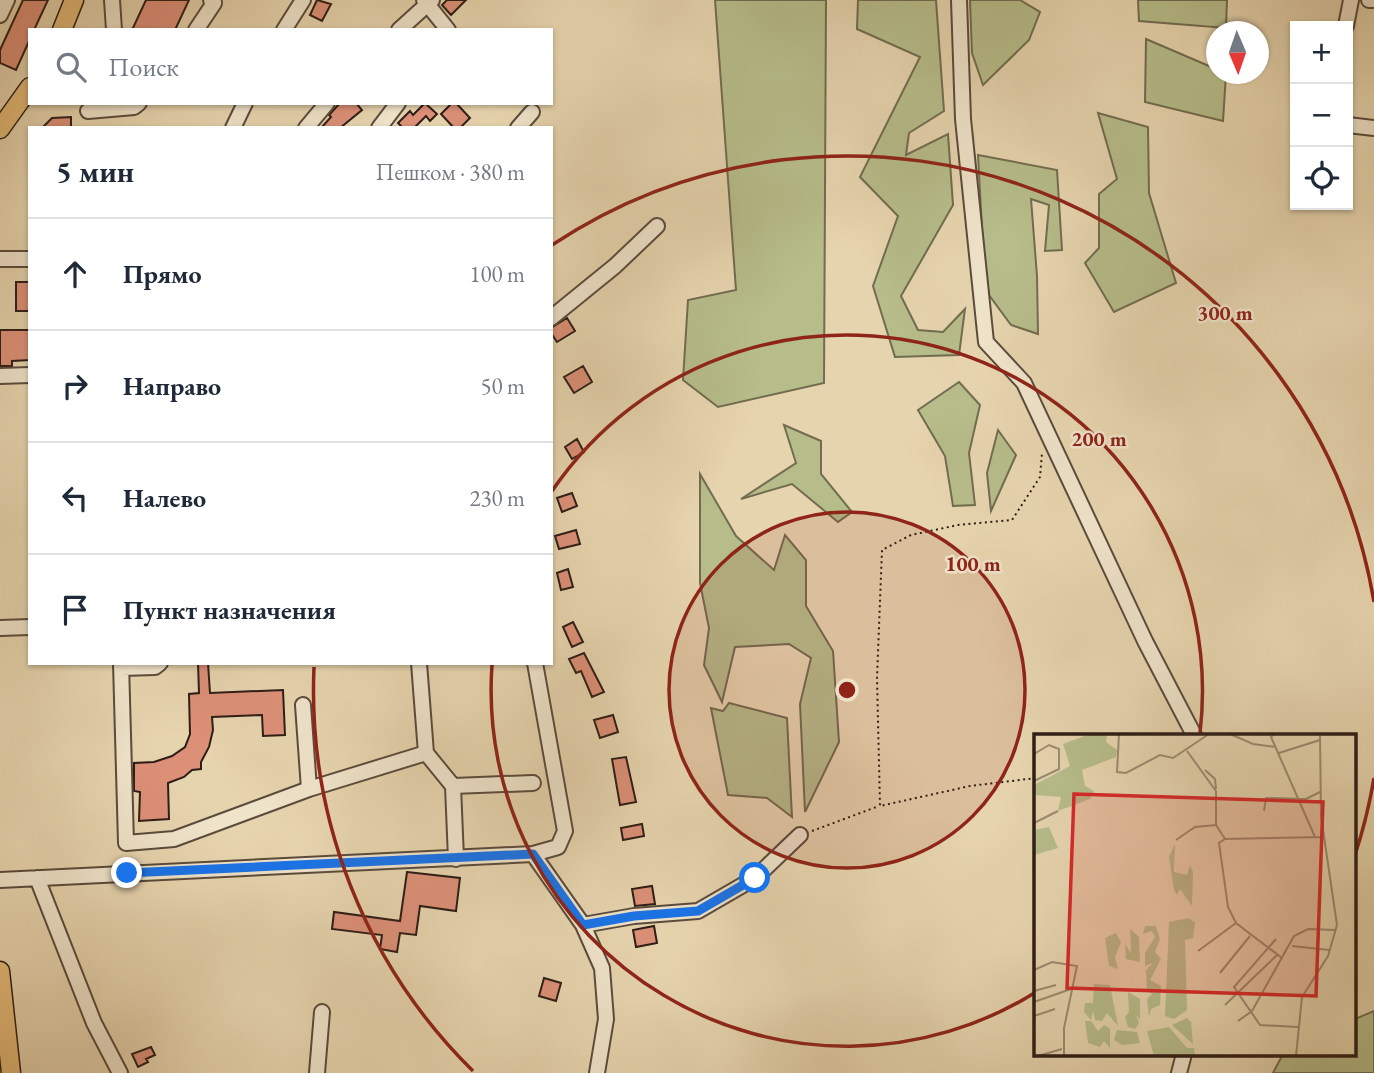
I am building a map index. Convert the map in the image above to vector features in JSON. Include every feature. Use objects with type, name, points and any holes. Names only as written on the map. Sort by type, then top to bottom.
[{"type":"main road","points":[[63,28],[74,0]]},
{"type":"main road","points":[[0,129],[28,91]]},
{"type":"main road","points":[[0,971],[11,1073]]},
{"type":"street","points":[[0,15],[7,0]]},
{"type":"street","points":[[112,0],[114,28]]},
{"type":"street","points":[[285,28],[303,0]]},
{"type":"street","points":[[959,0],[963,119],[986,342],[1024,383],[1145,641],[1193,734]]},
{"type":"street","points":[[1347,21],[1351,0]]},
{"type":"street","points":[[197,28],[213,1]]},
{"type":"street","points":[[401,28],[428,1],[447,28]]},
{"type":"street","points":[[88,111],[136,105]]},
{"type":"street","points":[[234,126],[244,105]]},
{"type":"street","points":[[308,126],[325,105]]},
{"type":"street","points":[[381,126],[396,105]]},
{"type":"street","points":[[520,126],[532,112]]},
{"type":"street","points":[[1353,126],[1374,128]]},
{"type":"street","points":[[553,316],[615,266],[657,226]]},
{"type":"street","points":[[0,259],[28,259]]},
{"type":"street","points":[[0,376],[28,375]]},
{"type":"street","points":[[0,628],[28,627]]},
{"type":"street","points":[[158,665],[121,666],[126,843],[174,839],[309,789],[426,753]]},
{"type":"street","points":[[419,665],[426,753],[453,786],[456,859]]},
{"type":"street","points":[[0,880],[456,859],[533,854],[558,848],[565,831],[535,665]]},
{"type":"street","points":[[303,705],[309,789]]},
{"type":"street","points":[[453,786],[533,783]]},
{"type":"street","points":[[583,925],[634,916],[698,911],[755,878],[800,835]]},
{"type":"street","points":[[533,854],[583,925],[602,968],[606,1018],[597,1073]]},
{"type":"street","points":[[37,878],[94,1023],[120,1073]]},
{"type":"street","points":[[317,1073],[322,1012]]},
{"type":"street","points":[[1179,1073],[1183,1056]]},
{"type":"path","points":[[880,806],[877,678],[883,550],[911,535],[958,525],[1012,520],[1040,477],[1042,453]]},
{"type":"path","points":[[800,835],[880,806],[970,786],[1034,778]]},
{"type":"green space","points":[[715,0],[826,0],[824,383],[718,407],[683,380],[688,300],[736,290]]},
{"type":"green space","points":[[858,0],[936,0],[944,111],[909,133],[906,155],[948,134],[953,205],[901,296],[918,330],[943,332],[965,309],[959,355],[895,357],[873,286],[898,216],[860,177],[920,57],[857,29]]},
{"type":"green space","points":[[970,0],[1020,0],[1040,12],[1029,40],[983,85],[972,53]]},
{"type":"green space","points":[[1138,0],[1227,0],[1226,21],[1206,21],[1206,26],[1139,21]]},
{"type":"green space","points":[[1146,39],[1206,65],[1206,84],[1225,84],[1223,121],[1145,102]]},
{"type":"green space","points":[[1098,113],[1148,127],[1149,193],[1176,283],[1114,312],[1085,263],[1099,248],[1099,194],[1117,179]]},
{"type":"green space","points":[[978,155],[1057,170],[1062,250],[1045,251],[1049,205],[1031,199],[1038,334],[1011,325],[989,295],[983,247]]},
{"type":"green space","points":[[959,382],[980,405],[969,453],[975,505],[953,506],[945,456],[918,410]]},
{"type":"green space","points":[[784,425],[821,441],[821,474],[852,512],[838,522],[792,484],[741,499],[796,463]]},
{"type":"green space","points":[[998,430],[1016,455],[991,511],[987,473]]},
{"type":"green space","points":[[700,474],[736,536],[774,570],[785,535],[806,560],[806,606],[833,651],[839,742],[805,812],[800,704],[811,658],[789,644],[735,647],[722,702],[704,665],[709,628],[700,583]]},
{"type":"green space","points":[[729,703],[787,718],[792,817],[767,798],[728,795],[711,708],[723,711]]},
{"type":"green space","points":[[1374,1011],[1374,1073],[1273,1073],[1282,1056],[1356,1056],[1356,1019]]},
{"type":"building","points":[[23,0],[48,0],[35,28],[28,28],[28,43],[16,70],[0,63],[0,50]]},
{"type":"building","points":[[146,0],[189,0],[176,28],[133,28]]},
{"type":"building","points":[[317,0],[331,4],[322,21],[310,15]]},
{"type":"building","points":[[447,0],[466,0],[451,15],[442,5]]},
{"type":"building","points":[[338,105],[358,105],[362,110],[342,126],[323,126],[331,117],[329,115]]},
{"type":"building","points":[[423,105],[427,105],[437,114],[430,121],[426,116],[416,126],[401,126],[398,123],[410,111],[413,115]]},
{"type":"building","points":[[450,105],[458,105],[470,118],[462,126],[452,126],[441,114]]},
{"type":"building","points":[[71,117],[71,126],[44,126],[52,118]]},
{"type":"building","points":[[16,282],[28,282],[28,311],[16,311]]},
{"type":"building","points":[[567,318],[575,331],[557,342],[553,336],[553,327]]},
{"type":"building","points":[[0,330],[28,330],[28,360],[12,361],[12,366],[0,366]]},
{"type":"building","points":[[583,366],[592,382],[574,393],[564,377]]},
{"type":"building","points":[[577,439],[584,452],[572,459],[565,447]]},
{"type":"building","points":[[572,493],[577,506],[562,512],[557,498]]},
{"type":"building","points":[[576,530],[580,544],[559,549],[555,536]]},
{"type":"building","points":[[568,569],[573,587],[561,590],[557,573]]},
{"type":"building","points":[[573,622],[583,642],[572,647],[563,627]]},
{"type":"building","points":[[584,653],[604,692],[592,697],[581,671],[576,673],[569,659]]},
{"type":"building","points":[[198,665],[208,665],[210,693],[283,690],[285,735],[263,736],[262,715],[212,717],[213,730],[201,769],[192,770],[184,777],[168,783],[169,819],[139,821],[140,792],[134,791],[134,763],[154,762],[172,756],[185,747],[190,734],[189,694],[199,693]]},
{"type":"building","points":[[613,715],[618,732],[600,738],[594,720]]},
{"type":"building","points":[[626,757],[636,802],[620,805],[612,759]]},
{"type":"building","points":[[642,824],[644,836],[623,840],[621,828]]},
{"type":"building","points":[[407,872],[460,878],[456,911],[420,906],[416,935],[400,933],[397,952],[380,949],[382,935],[332,929],[334,912],[400,921]]},
{"type":"building","points":[[652,886],[655,904],[635,906],[632,889]]},
{"type":"building","points":[[654,926],[657,943],[636,947],[633,930]]},
{"type":"building","points":[[544,978],[561,983],[556,1001],[539,996]]},
{"type":"building","points":[[151,1047],[155,1055],[138,1067],[132,1054]]},
{"type":"route","points":[[127,873],[533,854],[583,925],[634,916],[698,911],[755,878]]}]
